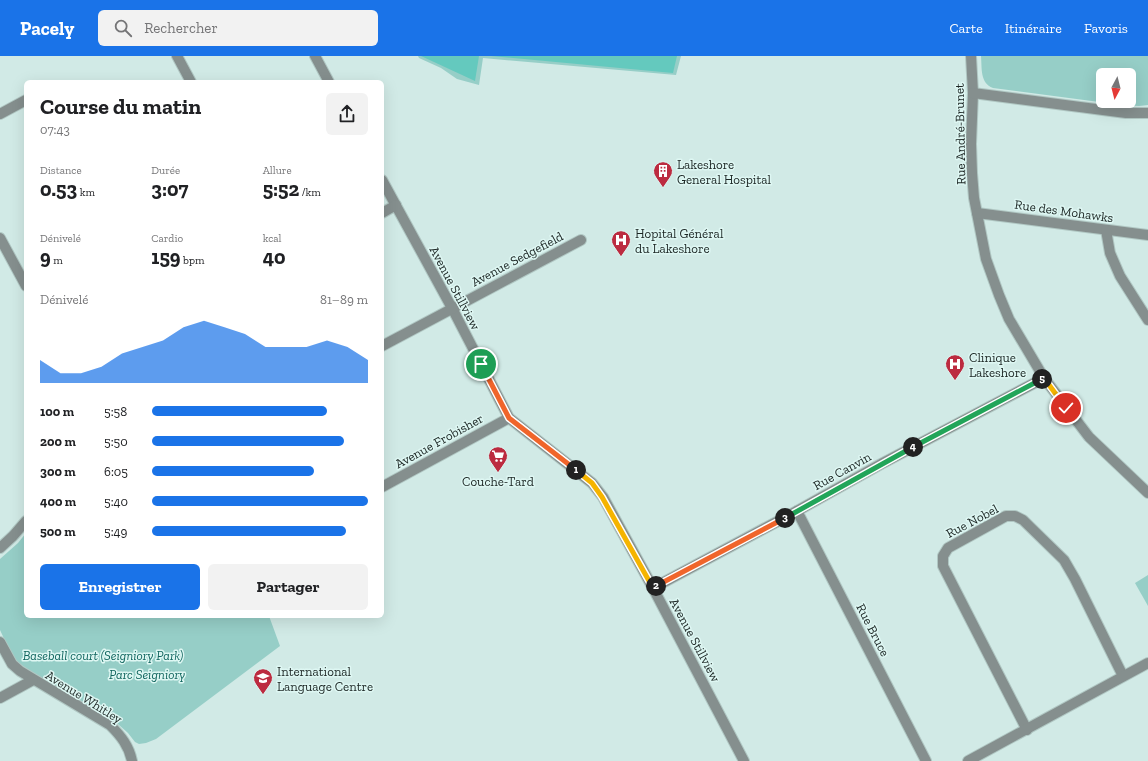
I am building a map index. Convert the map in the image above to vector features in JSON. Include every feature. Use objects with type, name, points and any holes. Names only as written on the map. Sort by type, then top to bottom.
[{"type":"street","points":[[177,56],[190,80]]},
{"type":"street","points":[[315,56],[328,80]]},
{"type":"street","name":"Rue André-Brunet","points":[[970,56],[973,93],[972,173],[974,198],[986,259],[999,295],[1009,319],[1044,378],[1089,437],[1148,492]]},
{"type":"street","points":[[973,93],[1126,113],[1148,113]]},
{"type":"street","points":[[0,114],[24,101]]},
{"type":"street","name":"Avenue Stillview","points":[[384,184],[452,308],[509,418],[592,483],[602,497],[653,588],[744,761]]},
{"type":"street","points":[[384,212],[396,205]]},
{"type":"street","name":"Rue des Mohawks","points":[[977,213],[1148,235]]},
{"type":"street","points":[[1106,230],[1110,253],[1120,276],[1148,320]]},
{"type":"street","points":[[0,238],[4,256],[24,283]]},
{"type":"street","name":"Avenue Sedgefield","points":[[384,345],[581,240]]},
{"type":"street","name":"Rue Canvin","points":[[653,588],[798,511],[881,464],[1044,378]]},
{"type":"street","name":"Avenue Frobisher","points":[[384,486],[509,418]]},
{"type":"street","name":"Rue Bruce","points":[[798,511],[926,761]]},
{"type":"street","name":"Rue Nobel","points":[[1027,730],[943,566],[943,556],[948,548],[1006,516],[1015,516],[1023,520],[1064,560],[1123,676]]},
{"type":"street","points":[[0,548],[24,523]]},
{"type":"street","name":"Avenue Whitley","points":[[0,642],[12,664],[33,680],[110,726],[122,737],[130,752],[132,761]]},
{"type":"street","points":[[968,761],[1148,663]]},
{"type":"street","points":[[0,698],[33,680]]},
{"type":"green space","points":[[418,56],[681,56],[676,75],[483,58],[479,85],[457,79],[441,68],[419,58]]},
{"type":"green space","points":[[981,56],[1148,56],[1148,105],[1136,106],[1136,68],[1096,68],[1096,102],[993,88],[986,83],[982,75]]},
{"type":"green space","name":"Parc Seigniory","points":[[24,536],[24,618],[270,618],[280,646],[156,739],[139,744],[135,742],[128,733],[110,717],[41,678],[14,660],[0,630],[0,559]]},
{"type":"green space","points":[[1148,575],[1148,606],[1135,583]]},
{"type":"shaded area","points":[[421,56],[479,56],[475,81]]},
{"type":"shaded area","points":[[491,56],[677,56],[673,73]]},
{"type":"place","name":"Lakeshore General Hospital","points":[[663,188]]},
{"type":"place","name":"Hopital Général du Lakeshore","points":[[621,257]]},
{"type":"place","name":"Clinique Lakeshore","points":[[955,381]]},
{"type":"place","name":"Couche-Tard","points":[[498,473]]},
{"type":"place","name":"International Language Centre","points":[[263,695]]},
{"type":"route","points":[[481,364],[509,418],[592,483],[602,497],[653,588],[798,511],[881,464],[1044,378],[1066,408]]},
{"type":"park label","name":"Baseball court (Seigniory Park)","points":[[103,655]]}]
